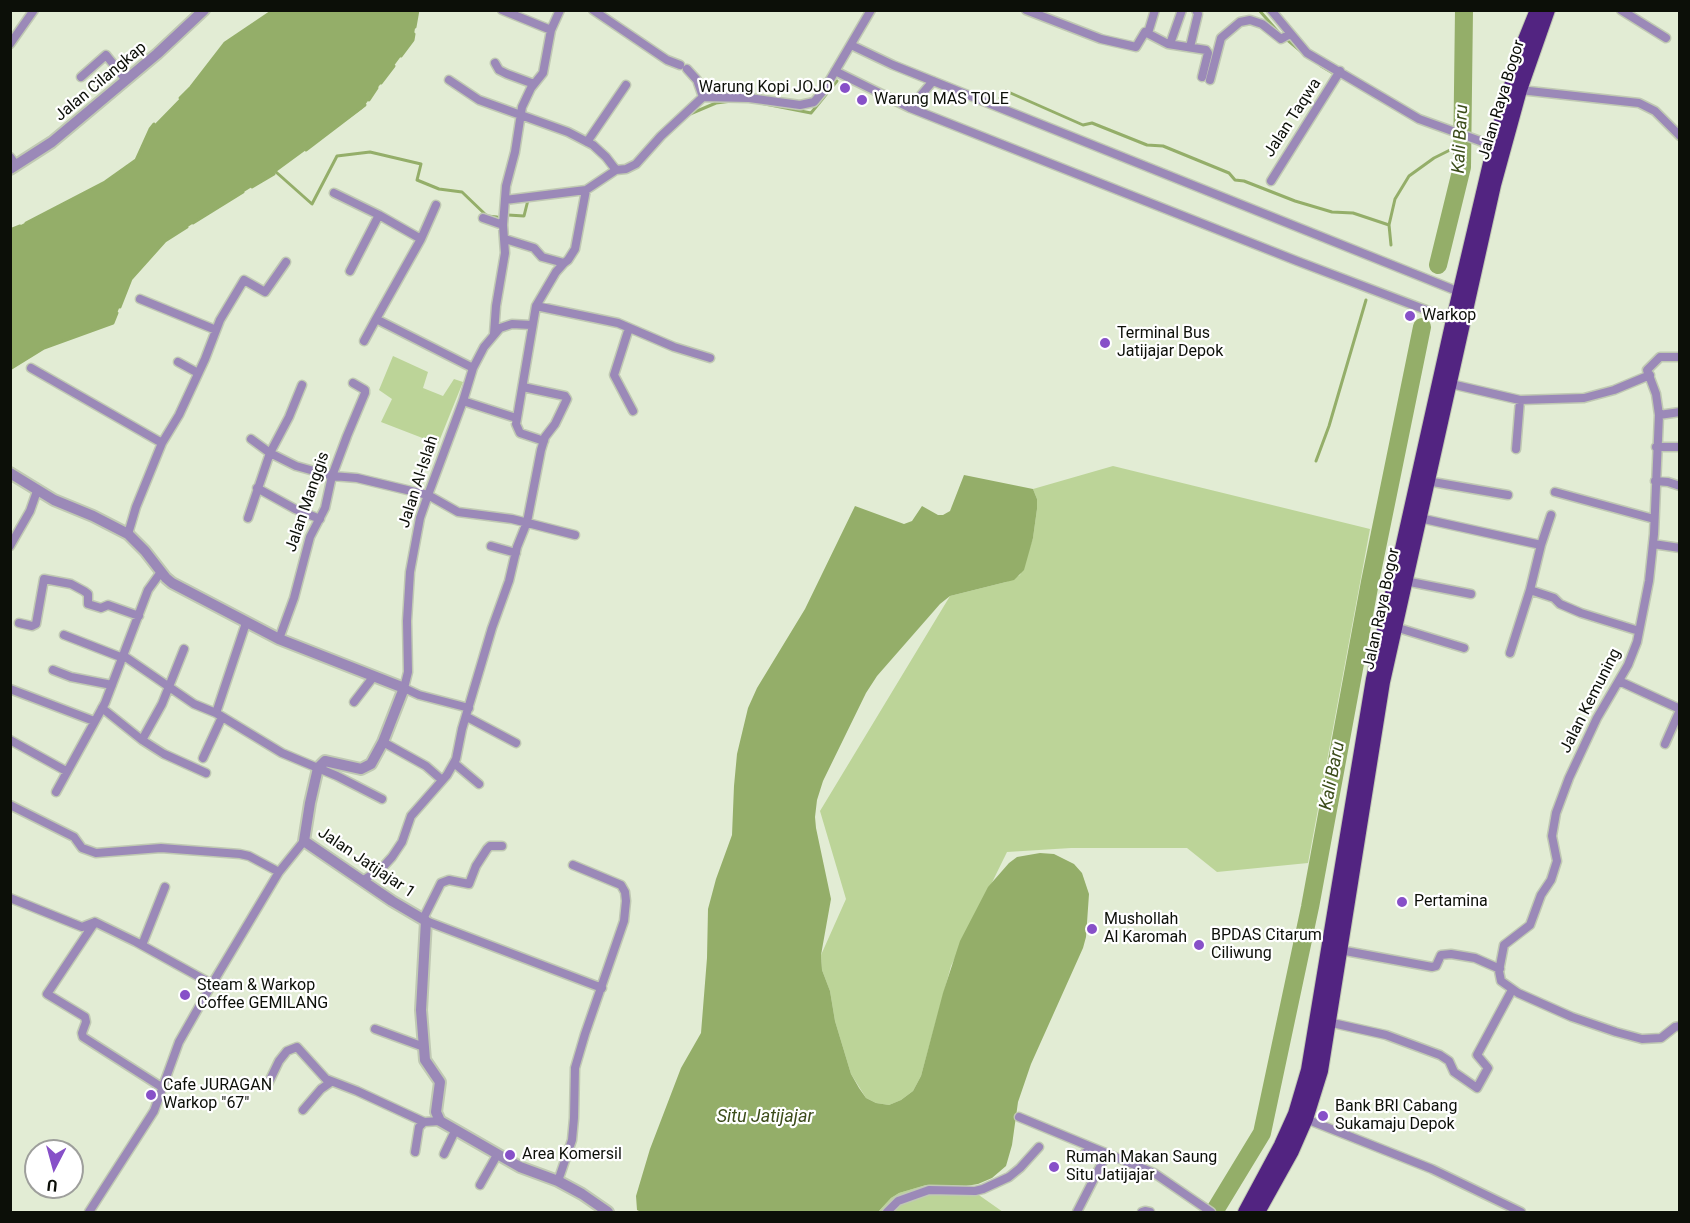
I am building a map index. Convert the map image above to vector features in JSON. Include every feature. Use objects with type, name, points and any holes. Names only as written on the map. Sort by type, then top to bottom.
[{"type":"highway","name":"Jalan Raya Bogor","points":[[1258,1212],[1292,1151],[1306,1119],[1321,1071],[1340,950],[1345,880],[1373,680],[1414,517],[1464,294],[1494,146],[1522,47],[1538,10]]},
{"type":"highway","name":"Jalan Raya Bogor","points":[[1464,294],[1520,90],[1548,10]]},
{"type":"highway","name":"Jalan Raya Bogor","points":[[1245,1212],[1281,1145],[1302,1093],[1308,1070],[1383,682],[1405,581],[1414,517],[1427,481],[1450,384],[1458,321]]},
{"type":"street","points":[[10,44],[34,10]]},
{"type":"street","points":[[502,10],[552,30]]},
{"type":"street","points":[[494,334],[504,260],[503,225],[506,186],[525,97],[543,73],[552,30],[560,10]]},
{"type":"street","points":[[593,10],[667,60],[684,67],[697,80],[703,97]]},
{"type":"street","points":[[506,200],[586,190],[616,170],[626,169],[636,164],[661,136],[703,97],[749,98],[800,105],[814,102],[871,10]]},
{"type":"street","points":[[1026,10],[1101,39],[1136,47],[1144,32],[1170,44],[1208,51],[1206,78],[1221,38],[1240,22],[1254,21],[1287,36],[1338,76],[1419,119],[1494,146]]},
{"type":"street","points":[[1148,33],[1155,10]]},
{"type":"street","points":[[1170,44],[1182,10]]},
{"type":"street","points":[[1190,47],[1198,14],[1196,10]]},
{"type":"street","points":[[1271,10],[1287,36]]},
{"type":"street","points":[[1621,10],[1666,38]]},
{"type":"street","name":"Jalan Cilangkap","points":[[12,164],[52,142],[126,80],[199,12]]},
{"type":"street","points":[[851,45],[893,65],[1464,294]]},
{"type":"street","points":[[81,77],[106,55],[126,80]]},
{"type":"street","points":[[495,63],[499,70],[534,84]]},
{"type":"street","points":[[835,71],[910,108],[1287,257],[1458,321]]},
{"type":"street","name":"Jalan Taqwa","points":[[1271,181],[1338,76]]},
{"type":"street","points":[[449,80],[479,100],[568,132],[587,142],[606,157],[616,170]]},
{"type":"street","points":[[910,108],[933,81]]},
{"type":"street","points":[[587,142],[626,85]]},
{"type":"street","points":[[1520,90],[1639,102],[1655,111],[1680,136]]},
{"type":"street","points":[[544,441],[520,433],[516,428],[516,418],[524,387],[531,325],[536,306],[550,281],[575,249],[586,190]]},
{"type":"street","points":[[334,193],[421,239]]},
{"type":"street","points":[[364,341],[421,239],[436,205]]},
{"type":"street","points":[[350,271],[379,215]]},
{"type":"street","points":[[483,218],[503,225]]},
{"type":"street","points":[[505,239],[533,247],[542,257],[564,263]]},
{"type":"street","points":[[128,534],[136,507],[162,443],[179,415],[220,320],[244,280],[264,292],[286,262]]},
{"type":"street","points":[[140,299],[216,330]]},
{"type":"street","points":[[536,306],[604,319],[674,347],[710,358]]},
{"type":"street","points":[[376,319],[473,368]]},
{"type":"street","points":[[494,334],[500,328],[512,324],[531,325]]},
{"type":"street","points":[[629,328],[614,375],[633,411]]},
{"type":"street","name":"Jalan Al-Islah","points":[[404,688],[408,672],[407,621],[410,572],[420,518],[464,401],[473,368],[494,334]]},
{"type":"street","points":[[1450,384],[1520,400],[1584,398],[1614,390],[1649,372],[1660,357],[1680,357]]},
{"type":"street","points":[[178,362],[198,373]]},
{"type":"street","points":[[31,368],[162,443]]},
{"type":"street","name":"Jalan Kemuning","points":[[1500,969],[1504,945],[1530,926],[1541,895],[1551,880],[1557,861],[1552,836],[1556,813],[1592,726],[1631,658],[1639,631],[1649,581],[1653,544],[1659,415],[1656,394],[1649,372]]},
{"type":"street","name":"Jalan Manggis","points":[[279,639],[294,598],[310,537],[325,508],[332,476],[365,393],[365,390],[353,383]]},
{"type":"street","points":[[248,518],[270,453],[289,417],[302,385]]},
{"type":"street","points":[[362,881],[382,868],[393,857],[402,842],[411,816],[454,763],[492,628],[526,522],[544,441],[567,399],[565,396],[524,387]]},
{"type":"street","points":[[1516,449],[1520,400]]},
{"type":"street","points":[[464,401],[516,418]]},
{"type":"street","points":[[1659,415],[1680,412]]},
{"type":"street","points":[[251,439],[270,453],[296,466],[332,476],[357,478],[428,495],[458,512],[526,522],[575,535]]},
{"type":"street","points":[[1656,447],[1680,447]]},
{"type":"street","points":[[10,473],[37,491],[128,534],[172,584],[279,639],[419,695],[469,708]]},
{"type":"street","points":[[1427,481],[1508,495]]},
{"type":"street","points":[[1655,481],[1680,486]]},
{"type":"street","points":[[257,488],[295,509],[320,519]]},
{"type":"street","points":[[10,546],[30,511],[37,491]]},
{"type":"street","points":[[1555,492],[1654,519]]},
{"type":"street","points":[[1510,653],[1551,515]]},
{"type":"street","points":[[1414,517],[1541,545]]},
{"type":"street","points":[[1653,544],[1680,548]]},
{"type":"street","points":[[491,546],[516,553]]},
{"type":"street","points":[[56,792],[102,708],[124,657],[148,590],[161,572]]},
{"type":"street","points":[[19,623],[32,626],[36,624],[44,579],[71,584],[84,591],[88,594],[88,604],[101,608],[108,605],[139,616]]},
{"type":"street","points":[[1405,581],[1471,594]]},
{"type":"street","points":[[1530,590],[1554,598],[1581,613],[1639,631]]},
{"type":"street","points":[[203,758],[219,715],[246,622]]},
{"type":"street","points":[[1395,627],[1464,648]]},
{"type":"street","points":[[64,635],[124,657],[170,685],[194,704],[219,715],[282,753],[382,799]]},
{"type":"street","points":[[141,740],[170,685],[184,649]]},
{"type":"street","points":[[52,670],[71,677],[112,685]]},
{"type":"street","points":[[354,702],[374,676]]},
{"type":"street","points":[[1619,681],[1680,709],[1665,744]]},
{"type":"street","points":[[318,768],[327,761],[357,769],[371,764],[383,742],[404,688]]},
{"type":"street","points":[[10,689],[94,721]]},
{"type":"street","points":[[102,708],[141,740],[172,759],[207,773]]},
{"type":"street","points":[[466,717],[516,743]]},
{"type":"street","points":[[10,740],[66,771]]},
{"type":"street","points":[[383,742],[426,765],[442,780]]},
{"type":"street","points":[[454,763],[479,784]]},
{"type":"street","name":"Jalan Jatijajar 1","points":[[318,768],[304,841],[392,902],[425,920]]},
{"type":"street","points":[[10,805],[74,837],[82,848],[96,853],[162,848],[240,854],[249,856],[279,872]]},
{"type":"street","points":[[89,1212],[154,1111],[179,1042],[212,984],[279,872],[304,841]]},
{"type":"street","points":[[502,846],[490,846],[487,849],[476,866],[469,884],[449,880],[441,883],[425,920],[421,1010],[425,1060],[440,1082],[436,1112],[440,1121],[455,1131],[520,1167],[558,1181],[608,1212]]},
{"type":"street","points":[[558,1181],[572,1140],[575,1068],[624,921],[625,892],[621,885],[573,866]]},
{"type":"street","points":[[142,945],[165,887]]},
{"type":"street","points":[[10,898],[82,927],[95,922],[212,984]]},
{"type":"street","points":[[425,920],[602,988]]},
{"type":"street","points":[[95,922],[47,994],[85,1017],[83,1037],[163,1088]]},
{"type":"street","points":[[1340,950],[1432,967],[1436,966],[1441,955],[1444,954],[1475,958],[1500,969],[1501,981],[1512,990],[1572,1017],[1642,1039],[1661,1038],[1675,1027],[1680,1026]]},
{"type":"street","points":[[1328,1022],[1386,1035],[1440,1055],[1449,1061],[1454,1072],[1478,1088],[1488,1068],[1477,1055],[1512,990]]},
{"type":"street","points":[[375,1029],[424,1047]]},
{"type":"street","points":[[267,1086],[279,1061],[293,1047],[301,1051],[331,1082],[357,1091],[424,1122],[440,1121]]},
{"type":"street","points":[[303,1110],[321,1089],[331,1082]]},
{"type":"street","points":[[1019,1117],[1154,1173],[1204,1211]]},
{"type":"street","points":[[1306,1119],[1432,1169],[1521,1212]]},
{"type":"street","points":[[415,1152],[419,1127],[424,1122]]},
{"type":"street","points":[[444,1154],[455,1131]]},
{"type":"street","points":[[887,1212],[898,1201],[929,1190],[975,1191],[983,1189],[1015,1172],[1039,1147]]},
{"type":"street","points":[[1077,1212],[1102,1161],[1085,1153]]},
{"type":"street","points":[[480,1185],[497,1155]]},
{"type":"street","points":[[1143,1212],[1150,1212]]},
{"type":"shaded area","points":[[393,356],[428,372],[423,388],[443,396],[454,379],[463,382],[438,444],[381,422],[392,399],[379,390]]},
{"type":"shaded area","points":[[1113,466],[1370,529],[1308,863],[1217,872],[1187,848],[1071,848],[1007,852],[951,966],[921,1076],[913,1091],[901,1100],[889,1105],[876,1103],[866,1098],[851,1074],[835,1021],[830,991],[822,970],[821,955],[846,899],[820,811],[950,596],[1006,582],[1020,575],[1033,538],[1037,499],[1033,489]]},
{"type":"shaded area","points":[[926,1185],[966,1186],[1003,1212],[878,1212],[899,1193]]},
{"type":"water","points":[[274,10],[418,11],[413,40],[362,109],[276,172],[165,241],[131,279],[113,323],[44,348],[11,369],[11,230],[105,182],[136,160],[150,129],[191,87],[225,43]]},
{"type":"water","name":"Situ Jatijajar","points":[[964,475],[1033,489],[1037,499],[1037,509],[1033,538],[1024,570],[1014,580],[950,596],[940,604],[877,676],[866,693],[823,781],[817,800],[816,828],[831,899],[821,955],[822,970],[830,991],[835,1021],[851,1074],[866,1098],[876,1103],[889,1105],[913,1091],[921,1076],[943,993],[960,941],[988,887],[1017,857],[1040,853],[1054,854],[1074,864],[1082,873],[1089,894],[1086,937],[1031,1064],[1018,1102],[1012,1145],[1006,1166],[992,1178],[978,1184],[926,1185],[899,1193],[878,1212],[641,1212],[637,1210],[636,1196],[650,1149],[681,1068],[701,1033],[708,909],[732,835],[737,754],[748,708],[757,688],[805,609],[855,506],[904,524],[912,521],[922,506],[938,515],[943,515],[950,511]]},
{"type":"waterway","points":[[180,98],[225,43],[274,10]]},
{"type":"waterway","points":[[415,27],[418,10]]},
{"type":"waterway","points":[[1259,10],[1280,34]]},
{"type":"waterway","name":"Kali Baru","points":[[1438,265],[1462,167],[1464,10]]},
{"type":"waterway","points":[[401,56],[413,40],[414,34]]},
{"type":"waterway","points":[[1285,38],[1303,53]]},
{"type":"waterway","points":[[381,83],[394,66]]},
{"type":"waterway","points":[[1321,66],[1336,75]]},
{"type":"waterway","points":[[760,103],[811,113],[837,81]]},
{"type":"waterway","points":[[369,100],[377,88]]},
{"type":"waterway","points":[[1000,98],[1006,91],[1083,125],[1092,123],[1147,145],[1163,146],[1229,173],[1235,180],[1244,181],[1295,201],[1332,212],[1353,213],[1389,225]]},
{"type":"waterway","points":[[690,114],[716,103],[732,101]]},
{"type":"waterway","points":[[306,150],[365,105]]},
{"type":"waterway","points":[[26,223],[105,182],[136,160],[154,124]]},
{"type":"waterway","points":[[1391,245],[1389,225],[1395,199],[1409,176],[1434,158],[1456,147],[1463,147]]},
{"type":"waterway","points":[[276,172],[312,204],[337,156],[370,152],[421,164],[417,180],[439,189],[462,192],[487,216],[497,217]]},
{"type":"waterway","points":[[252,187],[274,174]]},
{"type":"waterway","points":[[193,223],[243,192]]},
{"type":"waterway","points":[[508,215],[524,216],[528,200]]},
{"type":"waterway","points":[[10,230],[20,226]]},
{"type":"waterway","points":[[120,307],[131,279],[165,241],[187,227]]},
{"type":"waterway","points":[[1316,461],[1329,426],[1366,300]]},
{"type":"waterway","points":[[10,369],[44,348],[113,323],[117,313]]},
{"type":"waterway","name":"Kali Baru","points":[[1214,1212],[1262,1133],[1310,907],[1370,582],[1422,327]]},
{"type":"place","name":"Warung Kopi JOJO","points":[[845,88]]},
{"type":"place","name":"Warung MAS TOLE","points":[[862,100]]},
{"type":"place","name":"Warkop","points":[[1410,316]]},
{"type":"place","name":"Terminal Bus Jatijajar Depok","points":[[1105,343]]},
{"type":"place","name":"Pertamina","points":[[1402,902]]},
{"type":"place","name":"Mushollah Al Karomah","points":[[1092,929]]},
{"type":"place","name":"BPDAS Citarum Ciliwung","points":[[1199,945]]},
{"type":"place","name":"Steam & Warkop Coffee GEMILANG","points":[[185,995]]},
{"type":"place","name":"Cafe JURAGAN Warkop \"67\"","points":[[151,1095]]},
{"type":"place","name":"Bank BRI Cabang Sukamaju Depok","points":[[1323,1116]]},
{"type":"place","name":"Area Komersil","points":[[510,1155]]},
{"type":"place","name":"Rumah Makan Saung Situ Jatijajar","points":[[1054,1167]]}]
